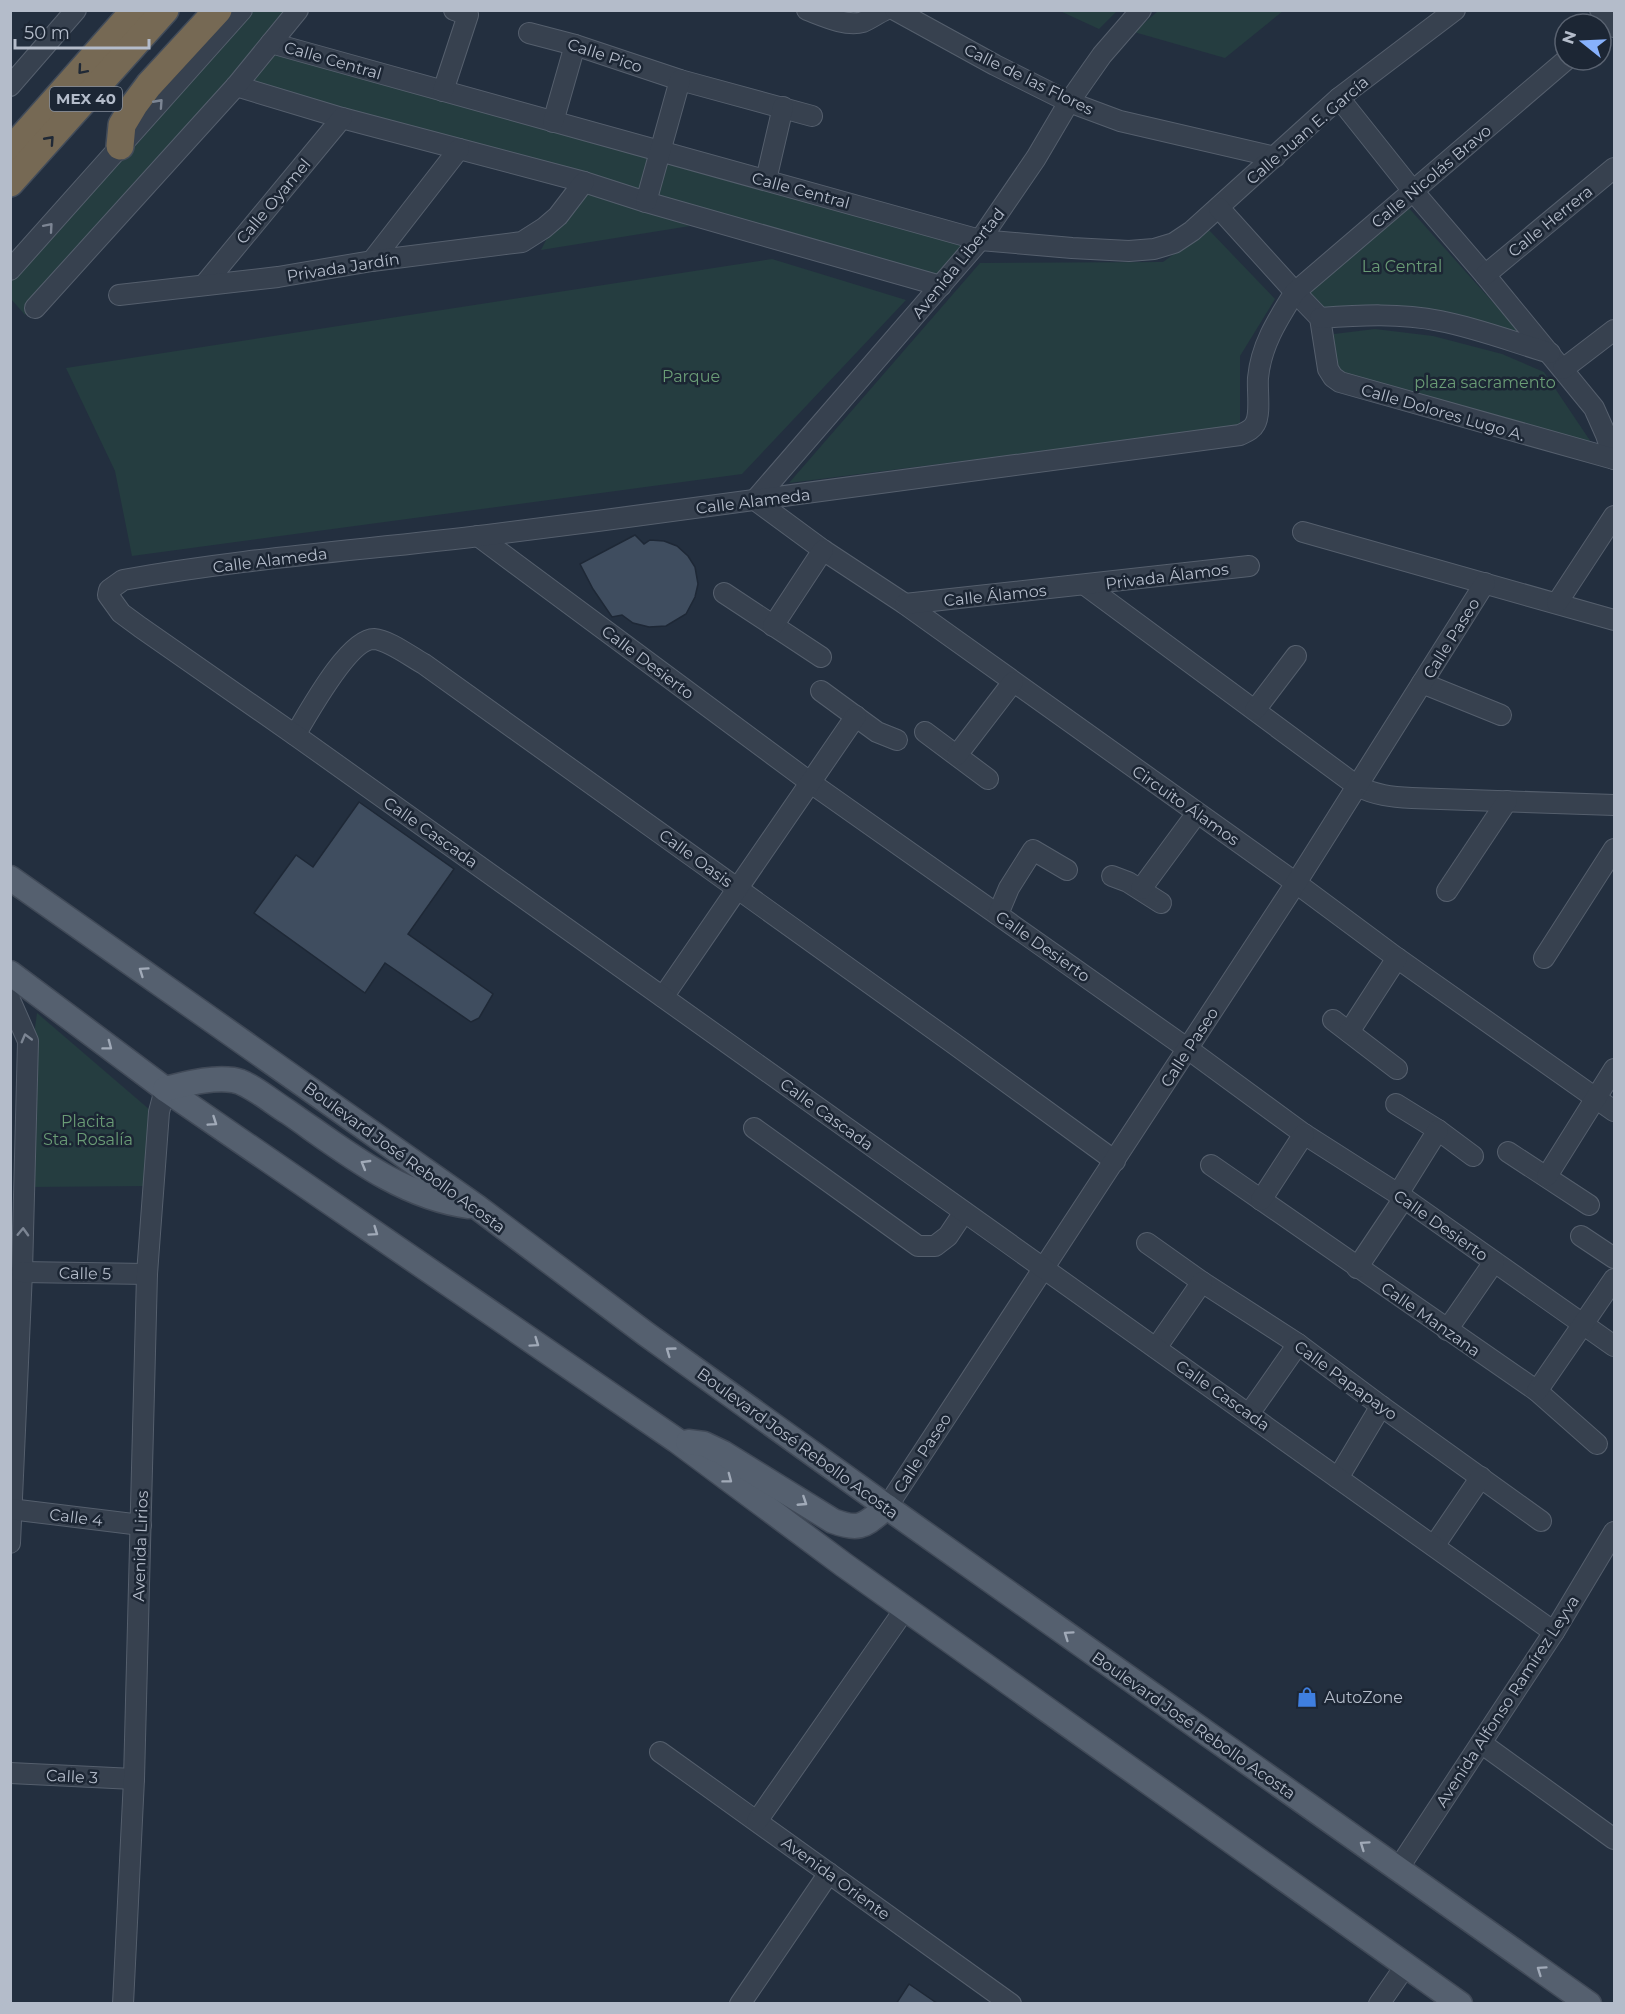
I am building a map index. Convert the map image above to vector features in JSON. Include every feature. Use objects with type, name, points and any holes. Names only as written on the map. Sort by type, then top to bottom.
[{"type":"highway","name":"MEX 40","points":[[10,151],[135,10]]},
{"type":"highway","points":[[120,146],[122,125],[134,105],[149,85],[218,10]]},
{"type":"highway","name":"MEX 40","points":[[10,183],[164,12]]},
{"type":"main road","name":"Boulevard José Rebollo Acosta","points":[[10,878],[477,1207],[656,1341],[886,1507],[1588,2004]]},
{"type":"main road","points":[[10,973],[165,1089],[676,1440],[905,1609],[1460,2004]]},
{"type":"main road","points":[[165,1089],[210,1080],[240,1082],[359,1161],[389,1178],[446,1203],[477,1207]]},
{"type":"main road","points":[[676,1440],[704,1444],[723,1453],[833,1521],[848,1527],[859,1527],[886,1507]]},
{"type":"street","points":[[10,86],[76,10]]},
{"type":"street","points":[[10,270],[242,10]]},
{"type":"street","points":[[35,308],[236,86],[298,10]]},
{"type":"street","points":[[807,10],[855,23],[865,21],[885,10]]},
{"type":"street","name":"Calle de las Flores","points":[[895,10],[995,66],[1069,102],[1120,121],[1275,157]]},
{"type":"street","name":"Avenida Libertad","points":[[755,500],[980,240],[1036,158],[1069,102],[1102,55],[1141,10]]},
{"type":"street","name":"Calle Juan E. García","points":[[1219,208],[1340,98],[1455,10]]},
{"type":"street","points":[[443,92],[461,13]]},
{"type":"street","name":"Calle Pico","points":[[529,33],[575,45],[680,80],[812,116]]},
{"type":"street","name":"Calle Central","points":[[271,43],[980,240],[1129,251],[1154,249],[1174,243],[1219,208]]},
{"type":"street","points":[[553,122],[575,45]]},
{"type":"street","name":"Calle Nicolás Bravo","points":[[1295,292],[1553,71]]},
{"type":"street","points":[[646,202],[680,80]]},
{"type":"street","points":[[236,86],[342,118],[584,182],[646,202],[941,286]]},
{"type":"street","points":[[1340,98],[1413,191],[1594,408],[1614,459]]},
{"type":"street","points":[[766,180],[783,107]]},
{"type":"street","name":"Calle Oyamel","points":[[204,285],[342,118]]},
{"type":"street","points":[[372,261],[459,149]]},
{"type":"street","name":"Calle Herrera","points":[[1485,275],[1611,180]]},
{"type":"street","name":"Privada Jardín","points":[[119,295],[278,277],[372,261],[522,242],[558,216],[584,182]]},
{"type":"street","points":[[1219,208],[1320,318],[1371,314],[1440,321],[1481,331],[1550,353]]},
{"type":"street","name":"Calle Alameda","points":[[109,590],[123,580],[148,576],[478,536],[1240,435],[1250,431],[1256,424],[1258,377],[1262,353],[1274,326],[1295,292]]},
{"type":"street","name":"Calle Dolores Lugo A.","points":[[1320,318],[1328,369],[1340,382],[1614,459]]},
{"type":"street","points":[[1563,369],[1614,330]]},
{"type":"street","name":"Circuito Álamos","points":[[755,500],[823,550],[905,604],[1614,1111]]},
{"type":"street","points":[[1557,603],[1614,516]]},
{"type":"street","points":[[1303,532],[1614,620]]},
{"type":"street","name":"Calle Desierto","points":[[478,536],[811,783],[1188,1049],[1304,1134],[1401,1196],[1614,1346]]},
{"type":"street","points":[[773,626],[823,550]]},
{"type":"street","name":"Privada Álamos","points":[[1084,585],[1249,566]]},
{"type":"street","name":"Calle Paseo","points":[[886,1507],[1296,883],[1485,583]]},
{"type":"street","points":[[1084,585],[1357,786],[1371,793],[1389,797],[1614,804]]},
{"type":"street","name":"Calle Álamos","points":[[905,604],[1084,585]]},
{"type":"street","name":"Calle Cascada","points":[[109,590],[110,599],[121,612],[140,627],[1554,1632]]},
{"type":"street","points":[[724,593],[821,657]]},
{"type":"street","name":"Calle Oasis","points":[[295,735],[335,670],[351,652],[364,642],[373,639],[386,642],[424,664],[1115,1161]]},
{"type":"street","points":[[1255,710],[1296,656]]},
{"type":"street","points":[[957,755],[1013,682]]},
{"type":"street","points":[[1422,684],[1501,715]]},
{"type":"street","points":[[821,691],[877,732],[897,740]]},
{"type":"street","points":[[663,997],[856,716]]},
{"type":"street","points":[[925,732],[988,779]]},
{"type":"street","points":[[1447,891],[1507,801]]},
{"type":"street","points":[[1141,889],[1197,813]]},
{"type":"street","points":[[1544,958],[1614,849]]},
{"type":"street","points":[[998,914],[1009,888],[1033,850],[1067,870]]},
{"type":"street","points":[[1112,876],[1141,889],[1161,903]]},
{"type":"street","points":[[1349,1032],[1397,958]]},
{"type":"street","points":[[10,1000],[28,1041],[22,1272],[13,1432],[10,1543]]},
{"type":"street","points":[[1333,1020],[1397,1070]]},
{"type":"street","points":[[1547,1176],[1614,1069]]},
{"type":"street","name":"Avenida Lirios","points":[[123,2004],[134,1779],[147,1274],[159,1112],[165,1089]]},
{"type":"street","points":[[1396,1104],[1438,1130],[1473,1156]]},
{"type":"street","points":[[754,1128],[918,1246],[935,1246],[948,1236],[964,1212]]},
{"type":"street","points":[[1357,1268],[1438,1130]]},
{"type":"street","points":[[1261,1200],[1304,1134]]},
{"type":"street","points":[[1508,1152],[1588,1205]]},
{"type":"street","name":"Calle Manzana","points":[[1211,1165],[1537,1392],[1597,1444]]},
{"type":"street","points":[[1581,1236],[1614,1258]]},
{"type":"street","name":"Calle Papapayo","points":[[1147,1243],[1202,1282],[1298,1344],[1541,1521]]},
{"type":"street","points":[[1447,1330],[1494,1262]]},
{"type":"street","name":"Calle 5","points":[[22,1272],[147,1274]]},
{"type":"street","points":[[1537,1392],[1614,1279]]},
{"type":"street","points":[[1156,1348],[1202,1282]]},
{"type":"street","points":[[1249,1414],[1298,1344]]},
{"type":"street","points":[[1338,1478],[1381,1406]]},
{"type":"street","points":[[1434,1546],[1481,1477]]},
{"type":"street","name":"Calle 4","points":[[11,1509],[141,1525]]},
{"type":"street","name":"Avenida Alfonso Ramírez Leyva","points":[[1398,1869],[1554,1632],[1614,1532]]},
{"type":"street","points":[[757,1821],[905,1609]]},
{"type":"street","points":[[1481,1743],[1614,1839]]},
{"type":"street","name":"Avenida Oriente","points":[[660,1752],[1011,2004]]},
{"type":"street","name":"Calle 3","points":[[10,1773],[134,1779]]},
{"type":"street","points":[[740,2004],[829,1873]]},
{"type":"street","points":[[1379,2004],[1406,1965]]},
{"type":"green space","points":[[247,11],[295,11],[235,86],[25,315],[11,299],[11,274]]},
{"type":"green space","points":[[1060,11],[1117,11],[1099,29]]},
{"type":"green space","points":[[1158,11],[1283,11],[1225,58],[1134,32]]},
{"type":"green space","points":[[271,44],[656,154],[644,199],[238,86]]},
{"type":"green space","points":[[662,155],[968,242],[938,283],[649,201]]},
{"type":"green space","points":[[586,189],[690,226],[541,250],[552,228]]},
{"type":"green space","name":"La Central","points":[[1407,206],[1523,336],[1322,314],[1304,293]]},
{"type":"green space","points":[[1208,229],[1275,299],[1240,356],[1240,426],[789,483],[980,263],[1163,262]]},
{"type":"green space","name":"Parque","points":[[772,259],[906,300],[742,474],[132,556],[115,471],[66,368]]},
{"type":"green space","name":"plaza sacramento","points":[[1375,329],[1433,336],[1502,354],[1544,372],[1593,445],[1340,373],[1334,359],[1334,334]]},
{"type":"green space","name":"Placita Sta. Rosalía","points":[[37,1013],[150,1110],[148,1186],[31,1187],[33,1042]]},
{"type":"building","points":[[635,535],[644,544],[650,540],[664,541],[677,546],[688,556],[695,567],[698,584],[695,597],[686,614],[666,626],[649,627],[633,623],[622,615],[612,617],[580,564]]},
{"type":"building","points":[[359,802],[454,869],[408,934],[493,994],[479,1018],[471,1022],[385,963],[365,993],[254,913],[296,855],[313,867]]},
{"type":"building","points":[[909,1984],[938,2004],[896,2004]]},
{"type":"place","name":"AutoZone","points":[[1307,1697]]}]
